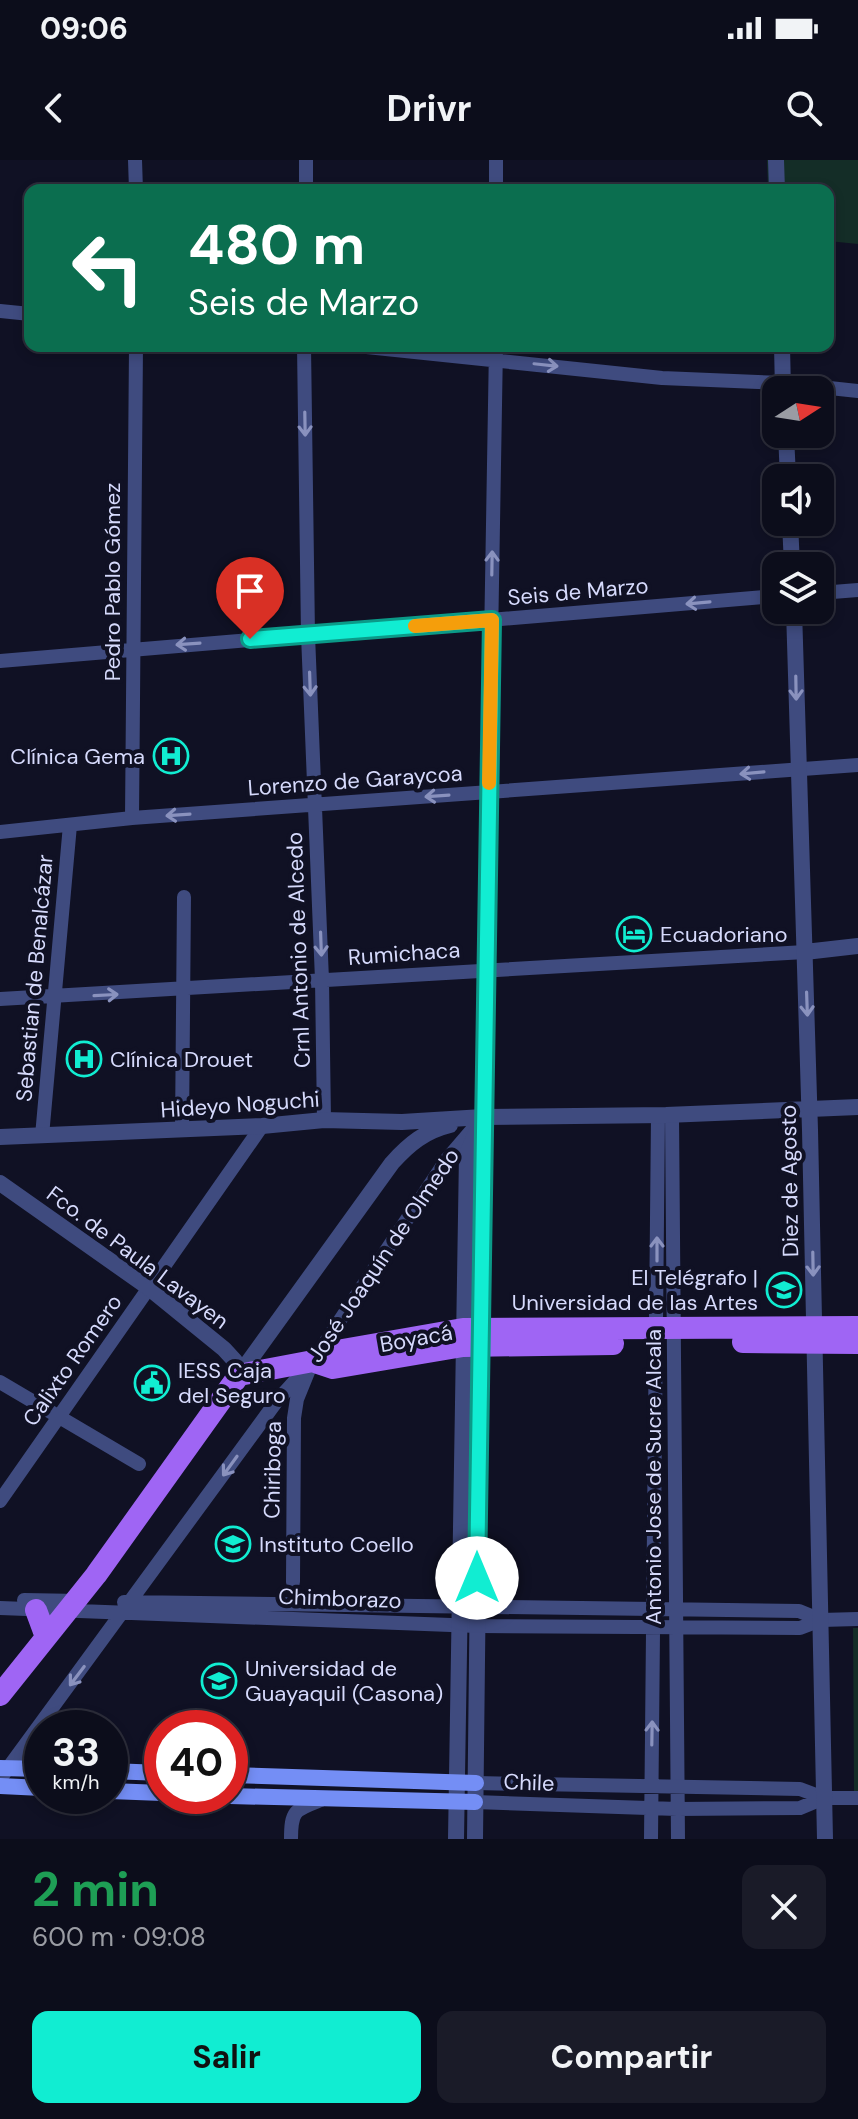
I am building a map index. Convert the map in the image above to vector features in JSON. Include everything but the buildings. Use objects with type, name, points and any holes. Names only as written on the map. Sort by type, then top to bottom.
[{"type":"main road","name":"Boyacá","points":[[239,1375],[313,1361],[333,1368],[471,1338],[815,1335],[858,1327]]},
{"type":"main road","name":"Boyacá","points":[[815,1335],[858,1343]]},
{"type":"main road","name":"José Joaquín de Olmedo","points":[[0,1695],[67,1611],[239,1375]]},
{"type":"main road","points":[[36,1610],[46,1637]]},
{"type":"main road","points":[[3,1772],[24,1770]]},
{"type":"main road","name":"Chile","points":[[248,1776],[476,1783]]},
{"type":"main road","points":[[0,1786],[24,1787]]},
{"type":"main road","name":"Chile","points":[[248,1796],[475,1802]]},
{"type":"street","points":[[135,160],[136,184]]},
{"type":"street","points":[[306,160],[306,184]]},
{"type":"street","points":[[496,160],[496,184]]},
{"type":"street","points":[[776,160],[777,184]]},
{"type":"street","points":[[0,311],[24,313]]},
{"type":"street","name":"Pedro Pablo Gómez","points":[[132,818],[136,352]]},
{"type":"street","name":"Crnl Antonio de Alcedo","points":[[304,352],[308,635],[322,980],[324,1120]]},
{"type":"street","points":[[782,352],[783,376]]},
{"type":"street","points":[[456,1839],[459,1617],[483,1117],[496,353],[662,378],[762,385]]},
{"type":"street","points":[[834,389],[858,391]]},
{"type":"street","points":[[834,592],[858,590]]},
{"type":"street","name":"Seis de Marzo","points":[[0,661],[762,597]]},
{"type":"street","name":"Diez de Agosto","points":[[794,624],[810,1109],[825,1839]]},
{"type":"street","name":"Lorenzo de Garaycoa","points":[[0,832],[132,818],[858,765]]},
{"type":"street","name":"Sebastian de Benalcázar","points":[[42,1136],[70,825]]},
{"type":"street","points":[[182,1130],[184,897]]},
{"type":"street","name":"Rumichaca","points":[[0,999],[805,952],[858,946]]},
{"type":"street","points":[[483,1117],[665,1115],[858,1107]]},
{"type":"street","name":"Antonio Jose de Sucre Alcala","points":[[665,1115],[665,1336],[676,1609],[678,1839]]},
{"type":"street","name":"Hideyo Noguchi","points":[[0,1137],[262,1126],[324,1120],[402,1122],[483,1117]]},
{"type":"street","name":"José Joaquín de Olmedo","points":[[3,1772],[276,1402],[313,1361],[447,1159],[483,1117]]},
{"type":"street","name":"José Joaquín de Olmedo","points":[[239,1375],[404,1149],[435,1128],[483,1117]]},
{"type":"street","name":"Calixto Romero","points":[[0,1501],[262,1126]]},
{"type":"street","name":"Fco. de Paula Lavayen","points":[[0,1183],[149,1288],[224,1349],[235,1361],[239,1375]]},
{"type":"street","name":"Antonio Jose de Sucre Alcala","points":[[651,1839],[653,1608],[665,1336]]},
{"type":"street","points":[[471,1338],[477,1607],[475,1839]]},
{"type":"street","name":"Chiriboga","points":[[293,1582],[295,1408],[313,1361]]},
{"type":"street","points":[[0,1382],[139,1464]]},
{"type":"street","name":"Chimborazo","points":[[0,1599],[352,1607],[459,1617],[477,1626],[800,1628],[821,1620],[858,1619]]},
{"type":"street","name":"Chimborazo","points":[[0,1608],[459,1617],[477,1607],[653,1608],[799,1611],[821,1620]]},
{"type":"street","name":"Chile","points":[[476,1783],[800,1789],[824,1798],[858,1798]]},
{"type":"street","points":[[291,1839],[292,1815],[325,1798]]},
{"type":"street","name":"Chile","points":[[475,1802],[677,1809],[800,1808],[824,1798]]},
{"type":"green space","points":[[767,160],[858,160],[858,244],[834,242],[834,184],[768,184]]},
{"type":"green space","points":[[853,1628],[858,1628],[858,1792],[854,1792]]},
{"type":"slow traffic","points":[[415,626],[492,620],[489,783]]},
{"type":"place","name":"Clínica Gema","points":[[171,756]]},
{"type":"place","name":"Ecuadoriano","points":[[634,934]]},
{"type":"place","name":"Clínica Drouet","points":[[84,1059]]},
{"type":"place","name":"El Telégrafo | Universidad de las Artes","points":[[784,1290]]},
{"type":"place","name":"IESS Caja del Seguro","points":[[152,1383]]},
{"type":"place","name":"Instituto Coello","points":[[233,1544]]},
{"type":"place","name":"Universidad de Guayaquil (Casona)","points":[[219,1681]]},
{"type":"route","points":[[250,639],[492,620],[477,1578]]}]
